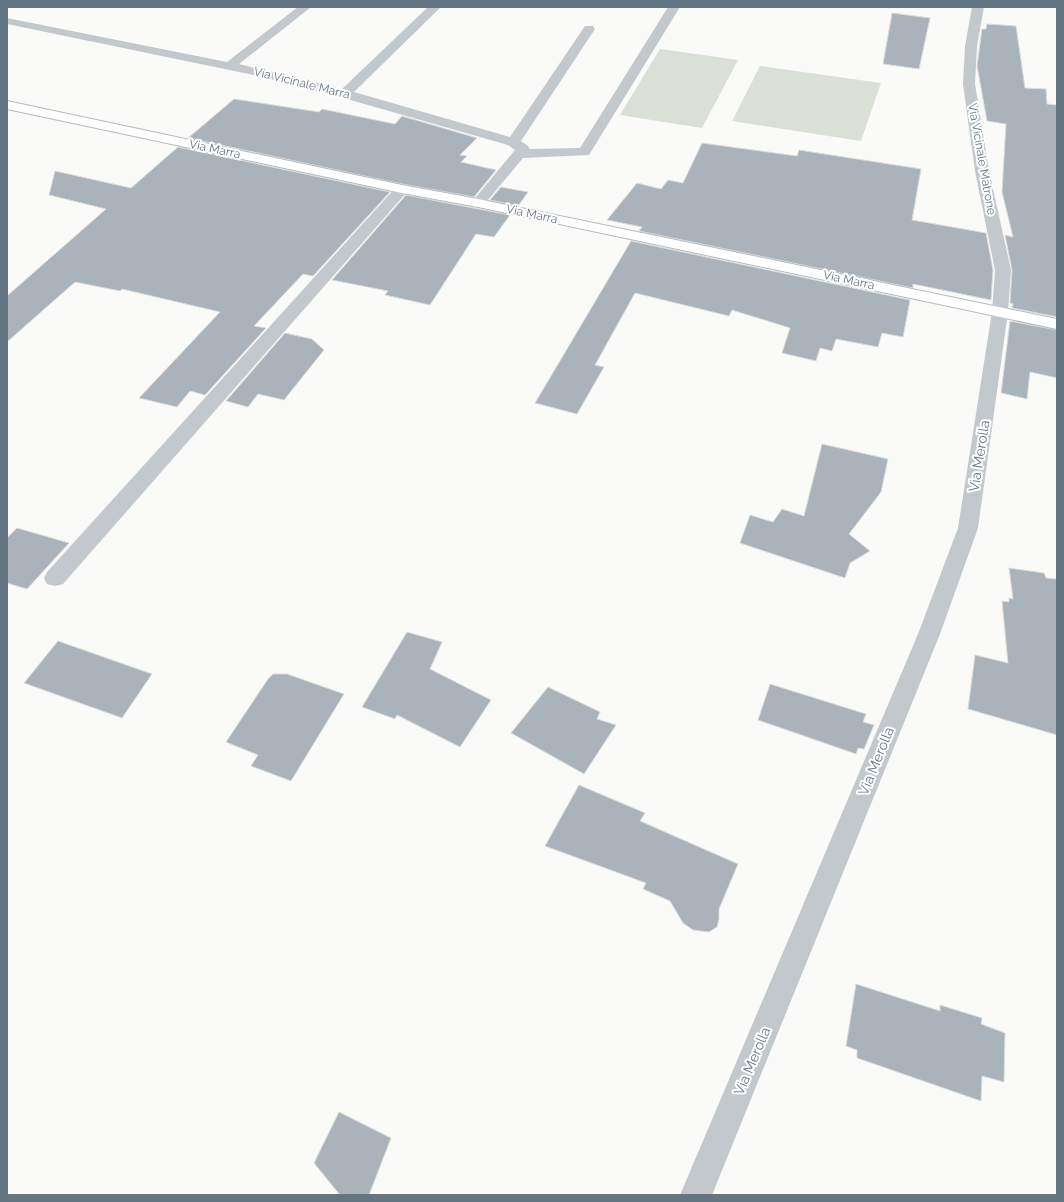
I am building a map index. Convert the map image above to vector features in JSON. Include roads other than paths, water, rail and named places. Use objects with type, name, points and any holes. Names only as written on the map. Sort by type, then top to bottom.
[{"type":"main road","name":"Via Marra","points":[[7,105],[402,189],[478,203],[1057,324]]},
{"type":"street","points":[[229,66],[305,7]]},
{"type":"street","points":[[345,94],[435,7]]},
{"type":"street","points":[[519,154],[584,152],[674,7]]},
{"type":"street","name":"Via Vicinale Matrone","points":[[978,7],[971,46],[969,84],[982,171],[1003,270],[1000,312]]},
{"type":"street","name":"Via Vicinale Marra","points":[[7,21],[260,72],[345,94],[513,142]]},
{"type":"street","points":[[478,203],[523,148],[513,142],[589,29]]},
{"type":"street","points":[[55,578],[402,189]]},
{"type":"street","name":"Via Merolla","points":[[696,1195],[753,1061],[929,634],[968,528],[1000,312]]}]
